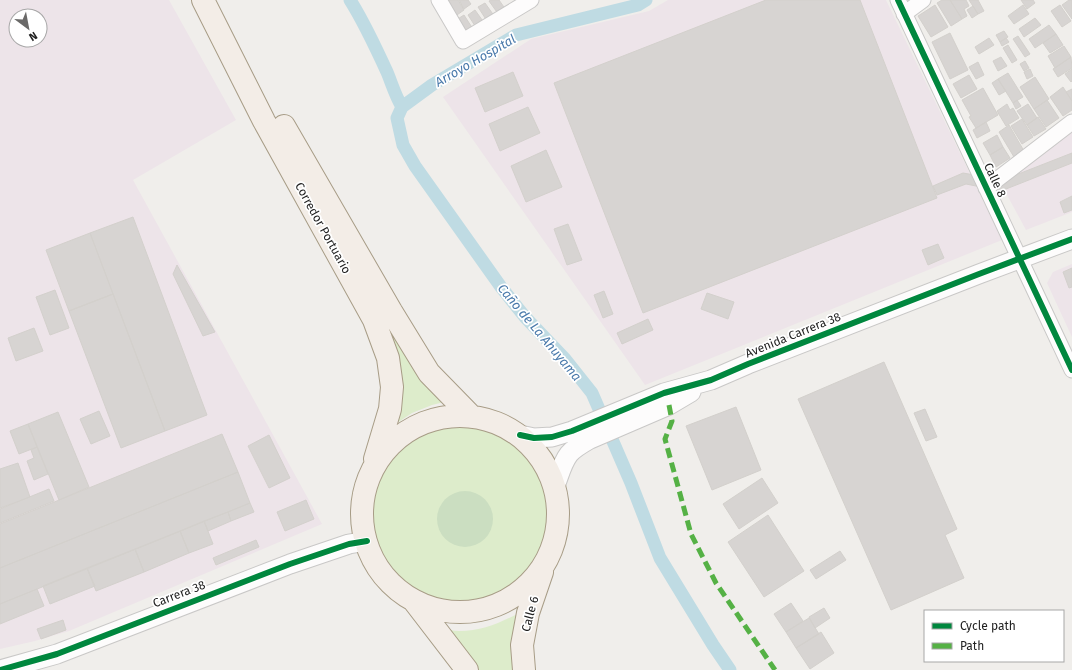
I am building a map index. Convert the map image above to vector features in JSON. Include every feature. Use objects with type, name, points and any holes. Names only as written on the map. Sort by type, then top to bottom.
[{"type":"main road","name":"Corredor Portuario","points":[[203,0],[264,121],[374,320],[388,358],[392,387],[390,409],[366,486],[362,507],[368,550],[379,570],[395,588],[414,601]]},
{"type":"main road","name":"Corredor Portuario","points":[[220,0],[282,124],[395,317],[429,373],[471,416]]},
{"type":"main road","points":[[372,468],[387,448],[404,433],[425,422],[448,416],[471,416],[489,420],[505,426],[520,435],[535,450],[547,467],[555,486],[558,511],[556,536],[546,560],[534,578],[518,593],[499,604],[478,610],[456,612],[434,609],[414,601]]},
{"type":"main road","name":"Calle 6","points":[[524,670],[522,645],[528,613],[546,560]]},
{"type":"main road","points":[[414,601],[467,670]]},
{"type":"street","points":[[439,0],[463,41],[531,0]]},
{"type":"street","name":"Calle 8","points":[[898,0],[1072,370]]},
{"type":"street","points":[[904,14],[923,0]]},
{"type":"street","points":[[986,188],[1072,122]]},
{"type":"street","name":"Avenida Carrera 38","points":[[555,486],[562,467],[586,433],[649,407],[670,405],[711,380],[748,364],[1072,238]]},
{"type":"street","name":"Avenida Carrera 38","points":[[520,435],[534,438],[552,437],[572,431],[586,433]]},
{"type":"street","name":"Carrera 38","points":[[0,670],[57,654],[290,564],[349,544],[367,541]]},
{"type":"shaded area","points":[[0,0],[169,0],[236,120],[133,180],[322,524],[69,631],[0,649]]},
{"type":"shaded area","points":[[668,0],[886,0],[1002,240],[645,385],[443,97],[531,39],[649,11]]},
{"type":"shaded area","points":[[1072,130],[1072,212],[1026,230],[1001,184]]},
{"type":"shaded area","points":[[1072,264],[1072,337],[1047,283],[1053,272]]},
{"type":"green space","points":[[390,325],[448,401],[432,405],[412,413],[394,425],[385,328]]},
{"type":"green space","points":[[460,426],[477,428],[494,433],[516,446],[528,458],[541,480],[546,497],[548,514],[546,531],[541,548],[528,570],[516,582],[494,595],[477,600],[460,602],[443,600],[426,595],[404,582],[392,570],[379,548],[374,531],[372,514],[374,497],[379,480],[392,458],[404,446],[426,433],[443,428]]},
{"type":"green space","points":[[465,491],[476,493],[485,499],[491,508],[493,519],[491,530],[485,539],[476,545],[465,547],[454,545],[445,539],[439,530],[437,519],[439,508],[445,499],[454,493]]},
{"type":"green space","points":[[521,612],[517,670],[475,670],[441,628],[457,631],[476,630],[498,623]]},
{"type":"building","points":[[443,0],[458,0],[464,10],[454,17]]},
{"type":"building","points":[[459,0],[468,0],[471,4],[464,9]]},
{"type":"building","points":[[499,0],[506,10],[499,15],[489,1]]},
{"type":"building","points":[[766,0],[860,0],[937,198],[643,313],[554,83]]},
{"type":"building","points":[[942,0],[950,0],[962,19],[951,26],[937,3]]},
{"type":"building","points":[[950,0],[966,0],[969,6],[964,9],[967,16],[962,19]]},
{"type":"building","points":[[969,0],[978,0],[984,11],[978,14]]},
{"type":"building","points":[[1021,0],[1033,0],[1035,3],[1027,9]]},
{"type":"building","points":[[1069,0],[1072,0],[1072,19],[1062,5]]},
{"type":"building","points":[[485,3],[495,17],[487,21],[478,7]]},
{"type":"building","points":[[935,5],[948,27],[931,37],[918,16]]},
{"type":"building","points":[[1023,5],[1029,14],[1014,24],[1008,16]]},
{"type":"building","points":[[1060,5],[1071,21],[1062,27],[1051,11]]},
{"type":"building","points":[[973,6],[978,14],[972,18],[967,10]]},
{"type":"building","points":[[475,10],[485,24],[477,29],[468,15]]},
{"type":"building","points":[[464,15],[473,29],[466,34],[456,20]]},
{"type":"building","points":[[1035,18],[1041,25],[1024,37],[1019,29]]},
{"type":"building","points":[[1049,25],[1056,34],[1035,48],[1029,39]]},
{"type":"building","points":[[1004,31],[1008,37],[1000,42],[996,35]]},
{"type":"building","points":[[950,33],[968,70],[950,79],[932,42]]},
{"type":"building","points":[[1056,34],[1063,45],[1050,53],[1043,43]]},
{"type":"building","points":[[1018,36],[1030,54],[1025,57],[1013,39]]},
{"type":"building","points":[[989,38],[994,45],[979,54],[975,47]]},
{"type":"building","points":[[1006,38],[1009,42],[1002,46],[1000,42]]},
{"type":"building","points":[[1008,45],[1017,60],[1012,63],[1003,48]]},
{"type":"building","points":[[1064,46],[1071,57],[1055,68],[1048,56]]},
{"type":"building","points":[[1001,57],[1007,66],[998,71],[993,61]]},
{"type":"building","points":[[1071,57],[1072,68],[1058,77],[1053,69]]},
{"type":"building","points":[[1025,61],[1029,68],[1024,71],[1020,64]]},
{"type":"building","points":[[978,62],[984,75],[976,79],[969,67]]},
{"type":"building","points":[[1030,69],[1033,76],[1027,79],[1024,72]]},
{"type":"building","points":[[1072,69],[1072,81],[1071,82],[1065,74]]},
{"type":"building","points":[[513,72],[523,96],[485,112],[475,88]]},
{"type":"building","points":[[1008,73],[1023,97],[1013,103],[998,79]]},
{"type":"building","points":[[969,75],[977,89],[961,98],[953,84]]},
{"type":"building","points":[[1035,77],[1049,99],[1034,109],[1020,87]]},
{"type":"building","points":[[998,79],[1006,91],[999,95],[992,83]]},
{"type":"building","points":[[1063,87],[1072,101],[1072,110],[1063,116],[1050,97]]},
{"type":"building","points":[[983,88],[998,115],[976,128],[969,117],[971,116],[962,100]]},
{"type":"building","points":[[1072,89],[1072,101],[1066,92]]},
{"type":"building","points":[[1017,100],[1021,106],[1016,109],[1013,103]]},
{"type":"building","points":[[1047,100],[1059,118],[1046,127],[1034,109]]},
{"type":"building","points":[[1007,104],[1010,110],[1013,108],[1019,118],[1006,126],[997,111]]},
{"type":"building","points":[[1028,104],[1037,118],[1027,125],[1017,111]]},
{"type":"building","points":[[528,107],[540,133],[500,151],[489,124]]},
{"type":"building","points":[[1038,117],[1046,129],[1034,136],[1027,125]]},
{"type":"building","points":[[1022,119],[1033,137],[1022,144],[1011,126]]},
{"type":"building","points":[[986,122],[990,131],[977,138],[973,130]]},
{"type":"building","points":[[1009,125],[1024,151],[1014,157],[999,132]]},
{"type":"building","points":[[997,135],[1003,147],[990,155],[983,143]]},
{"type":"building","points":[[1003,147],[1010,158],[996,167],[990,155]]},
{"type":"building","points":[[546,150],[562,187],[526,202],[511,166]]},
{"type":"building","points":[[1072,153],[1072,163],[1001,191],[966,184],[937,195],[933,186],[963,173],[1003,180]]},
{"type":"building","points":[[1072,196],[1072,210],[1064,213],[1060,202]]},
{"type":"building","points":[[133,217],[207,415],[165,431],[90,233]]},
{"type":"building","points":[[568,224],[582,260],[567,265],[554,229]]},
{"type":"building","points":[[90,233],[113,294],[69,311],[46,250]]},
{"type":"building","points":[[938,244],[944,258],[928,265],[922,250]]},
{"type":"building","points":[[177,265],[215,332],[203,336],[173,274]]},
{"type":"building","points":[[1072,268],[1072,287],[1069,288],[1063,272]]},
{"type":"building","points":[[55,290],[69,328],[50,335],[36,297]]},
{"type":"building","points":[[604,291],[613,314],[603,318],[594,295]]},
{"type":"building","points":[[707,293],[734,302],[728,319],[701,309]]},
{"type":"building","points":[[113,294],[165,431],[121,448],[69,311]]},
{"type":"building","points":[[648,319],[653,330],[622,344],[617,333]]},
{"type":"building","points":[[34,328],[43,351],[16,361],[8,338]]},
{"type":"building","points":[[884,362],[957,529],[945,535],[964,578],[891,610],[798,399]]},
{"type":"building","points":[[736,407],[761,470],[712,490],[686,426]]},
{"type":"building","points":[[925,409],[937,437],[926,441],[914,413]]},
{"type":"building","points":[[99,411],[110,436],[91,444],[80,419]]},
{"type":"building","points":[[58,412],[89,487],[59,500],[28,424]]},
{"type":"building","points":[[28,424],[37,447],[19,454],[10,431]]},
{"type":"building","points":[[222,434],[238,472],[0,568],[0,524]]},
{"type":"building","points":[[269,435],[290,478],[269,488],[248,446]]},
{"type":"building","points":[[37,447],[48,474],[34,480],[27,461],[34,458],[31,450]]},
{"type":"building","points":[[18,463],[30,497],[0,508],[0,469]]},
{"type":"building","points":[[238,472],[250,503],[0,604],[0,568]]},
{"type":"building","points":[[762,478],[778,503],[739,529],[723,504]]},
{"type":"building","points":[[49,489],[54,501],[0,523],[0,509]]},
{"type":"building","points":[[306,500],[314,519],[285,531],[277,512]]},
{"type":"building","points":[[250,503],[254,512],[231,521],[228,512]]},
{"type":"building","points":[[228,512],[231,521],[208,531],[204,521]]},
{"type":"building","points":[[768,515],[804,571],[764,597],[728,542]]},
{"type":"building","points":[[204,521],[213,544],[189,553],[180,531]]},
{"type":"building","points":[[180,531],[189,553],[144,572],[135,549]]},
{"type":"building","points":[[256,540],[259,547],[216,565],[213,558]]},
{"type":"building","points":[[135,549],[144,572],[96,591],[87,568]]},
{"type":"building","points":[[840,551],[846,560],[816,579],[810,570]]},
{"type":"building","points":[[87,568],[95,586],[50,604],[43,586]]},
{"type":"building","points":[[37,589],[44,606],[0,624],[0,604]]},
{"type":"building","points":[[791,603],[803,621],[786,632],[774,614]]},
{"type":"building","points":[[824,608],[830,618],[815,628],[809,617]]},
{"type":"building","points":[[809,618],[819,634],[796,648],[786,632]]},
{"type":"building","points":[[63,620],[66,630],[41,639],[37,629]]},
{"type":"building","points":[[821,632],[834,653],[810,669],[796,648]]},
{"type":"waterway","name":"Caño de La Ahuyama","points":[[350,0],[374,44],[402,107],[397,118],[403,145],[415,166],[501,287],[525,317],[565,359],[592,393],[631,483],[660,558],[730,670]]},
{"type":"waterway","name":"Arroyo Hospital","points":[[402,107],[432,85],[516,35],[638,5],[646,0]]},
{"type":"marked path","points":[[669,405],[672,421],[665,439],[691,534],[716,583],[775,670]]},
{"type":"cycle path","points":[[898,0],[1072,370]]},
{"type":"cycle path","points":[[520,435],[534,438],[552,437],[572,431],[664,393],[711,380],[748,364],[1072,239]]},
{"type":"cycle path","points":[[0,670],[57,654],[290,564],[349,544],[367,541]]}]
